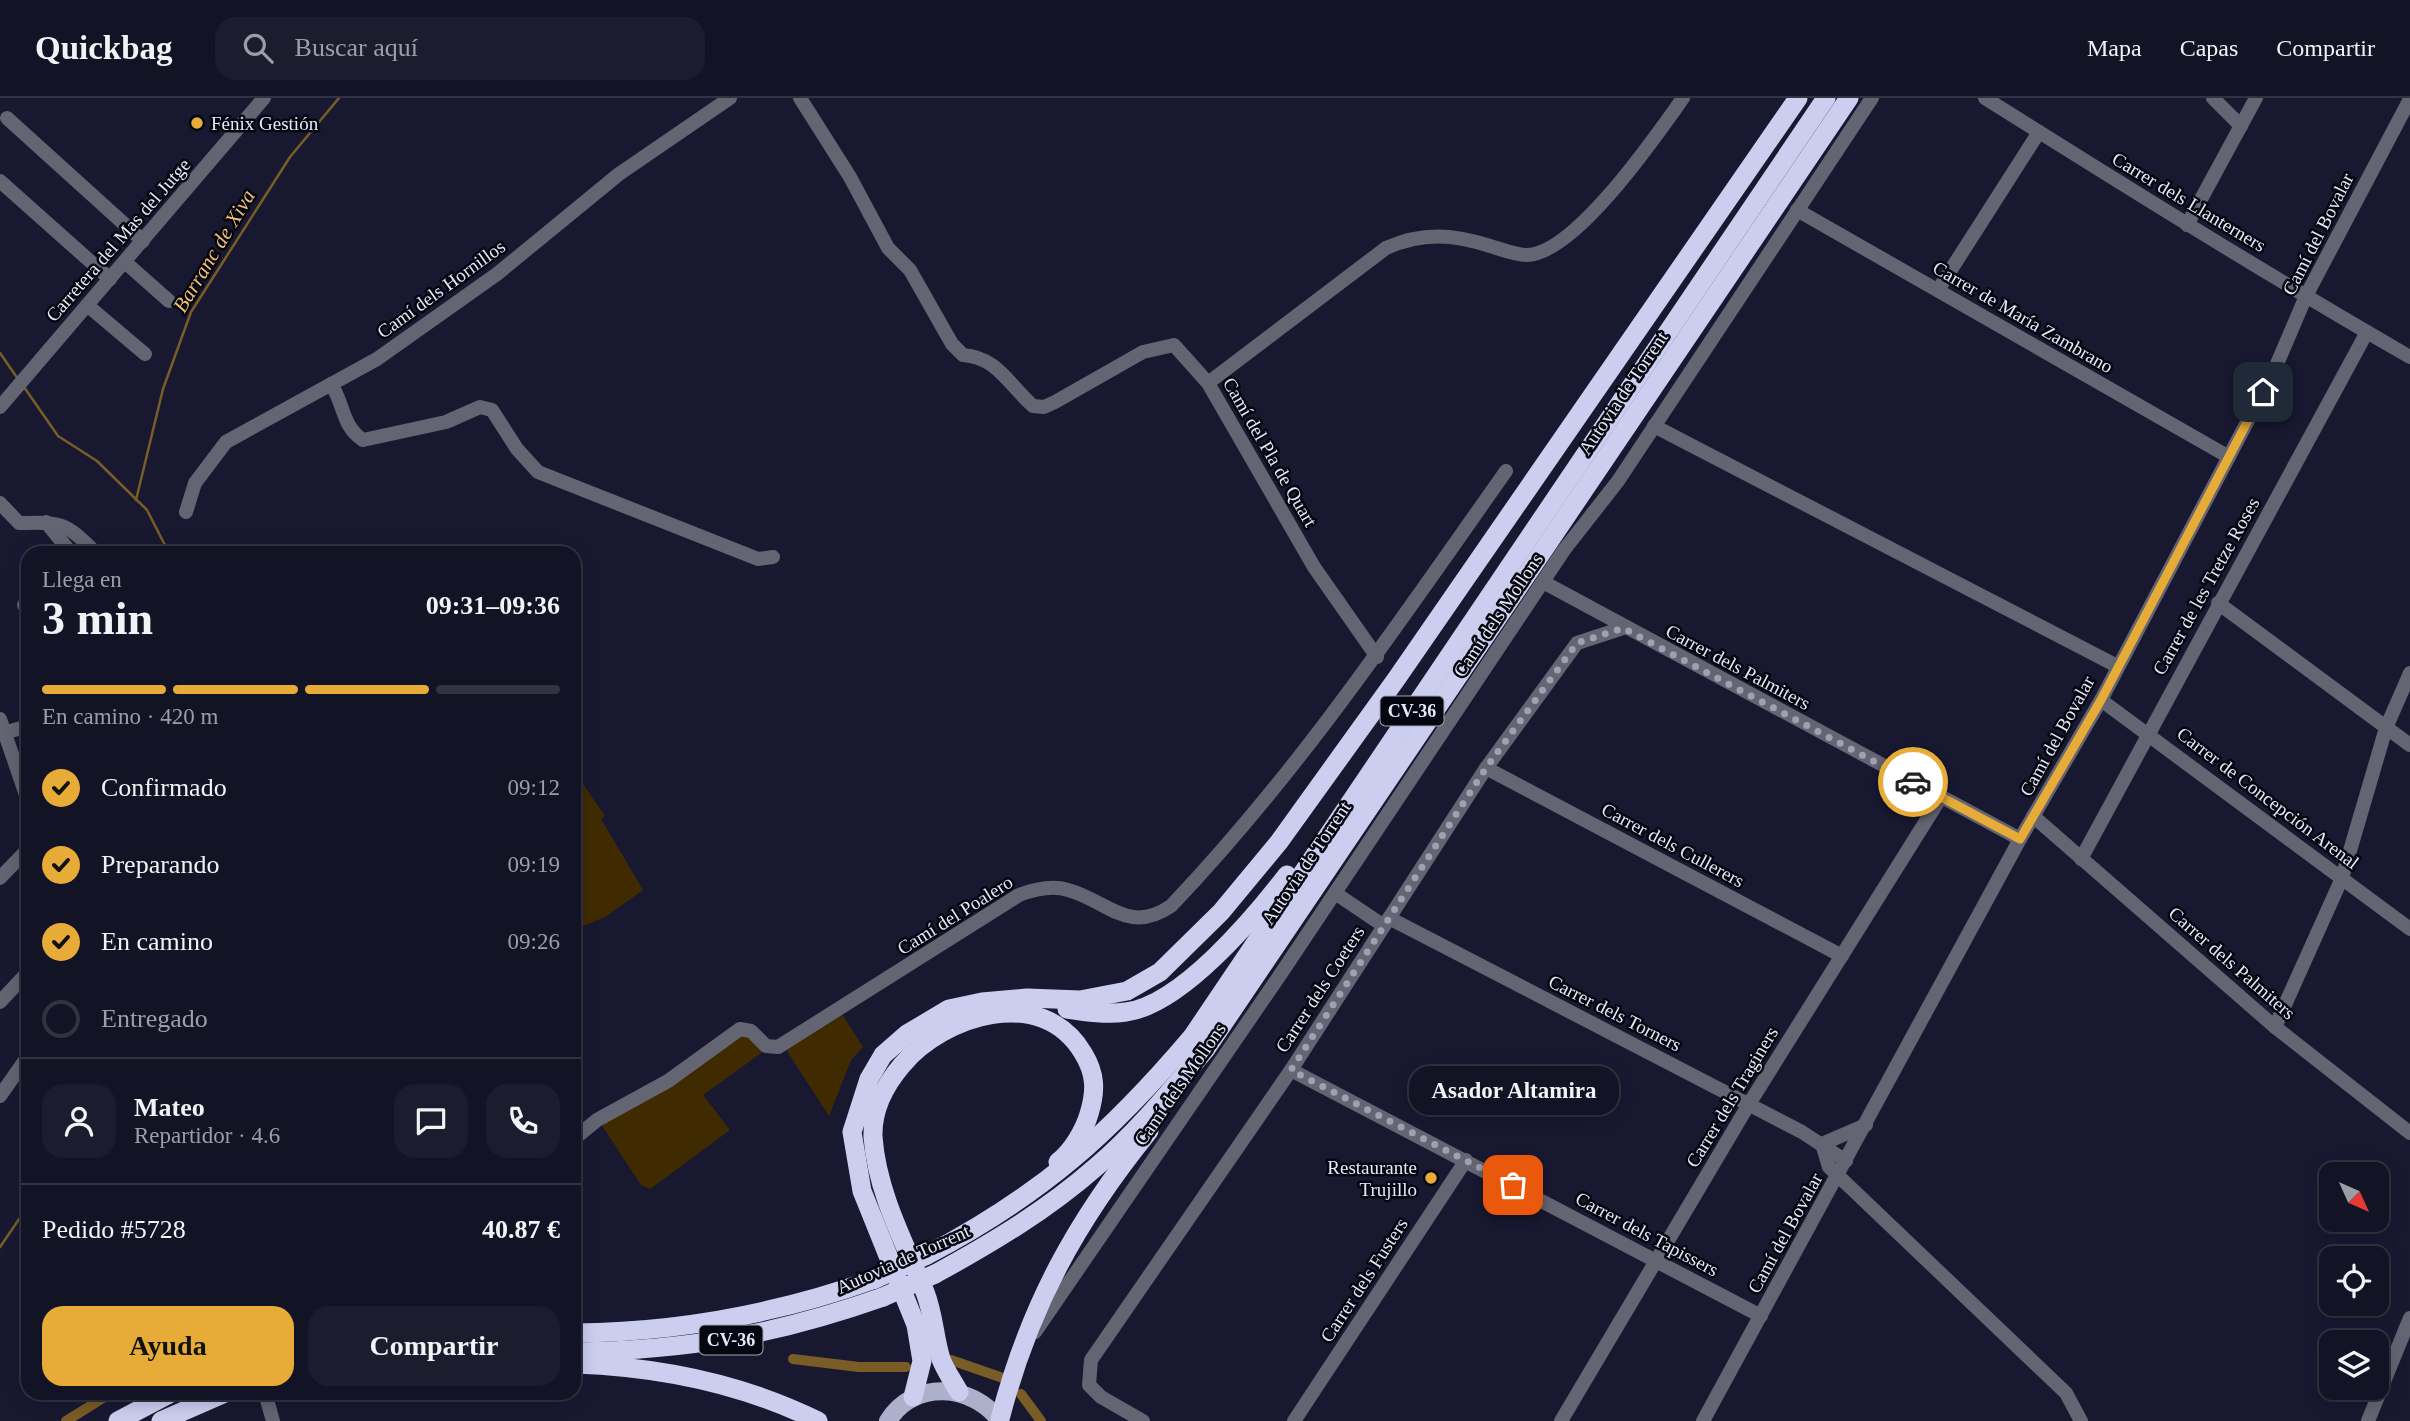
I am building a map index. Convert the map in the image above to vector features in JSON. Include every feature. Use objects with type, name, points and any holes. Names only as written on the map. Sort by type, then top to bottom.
[{"type":"highway","points":[[913,1397],[922,1362],[916,1325],[862,1191],[852,1132],[869,1080],[883,1055],[931,1017],[982,1002],[1027,998],[1080,1000],[1127,991],[1160,972],[1221,912],[1279,842],[1397,678],[1798,98]]},
{"type":"highway","name":"Autovia de Torrent","points":[[581,1352],[693,1346],[746,1337],[827,1317],[925,1252],[980,1227],[1042,1186],[1087,1150],[1139,1100],[1192,1037],[1826,98]]},
{"type":"highway","name":"Autovia de Torrent","points":[[581,1333],[685,1327],[766,1313],[876,1283],[935,1274],[992,1243],[1052,1203],[1097,1167],[1152,1113],[1206,1049],[1850,98]]},
{"type":"highway","points":[[982,1002],[1087,1012],[1127,1012],[1166,998],[1201,970],[1273,892],[1396,724],[1424,693]]},
{"type":"highway","points":[[1000,1420],[1015,1362],[1051,1278],[1114,1174],[1212,1052],[1264,977],[1277,947]]},
{"type":"highway","points":[[925,1252],[1038,1179],[1064,1157],[1085,1126],[1095,1094],[1092,1068],[1076,1042],[1054,1024],[1025,1014],[990,1014],[941,1031],[918,1046],[894,1075],[878,1103],[873,1135],[880,1182],[934,1314],[942,1360],[959,1392]]},
{"type":"highway","points":[[581,1325],[683,1320],[876,1283]]},
{"type":"highway","points":[[581,1364],[635,1366],[716,1381],[791,1408],[818,1421]]},
{"type":"highway","points":[[118,1421],[158,1400]]},
{"type":"highway","points":[[161,1421],[209,1400]]},
{"type":"main road","points":[[888,1421],[893,1413],[913,1397],[936,1390],[959,1392],[982,1402],[1000,1420]]},
{"type":"street","name":"Camí dels Hornillos","points":[[186,512],[195,483],[226,442],[377,359],[497,274],[619,174],[730,98]]},
{"type":"street","name":"Camí del Pla de Quart","points":[[800,98],[850,177],[888,248],[918,282],[952,344],[963,355],[980,356],[990,362],[1033,406],[1044,407],[1055,402],[1143,352],[1174,345],[1208,383],[1314,567],[1377,657]]},
{"type":"street","points":[[1208,383],[1386,248],[1406,239],[1458,236],[1526,255],[1545,251],[1571,234],[1611,192],[1646,153],[1683,98]]},
{"type":"street","name":"Camí dels Mollons","points":[[1015,1362],[1543,582],[1654,426],[1872,98]]},
{"type":"street","name":"Carrer dels Llanterners","points":[[1984,98],[2187,225],[2410,357]]},
{"type":"street","points":[[2213,98],[2241,126]]},
{"type":"street","points":[[2187,225],[2256,98]]},
{"type":"street","name":"Camí del Bovalar","points":[[1703,1421],[2020,839],[2101,700],[2274,371],[2306,296],[2410,99]]},
{"type":"street","name":"Carretera del Mas del Jutge","points":[[0,407],[143,241],[256,101]]},
{"type":"street","points":[[7,118],[143,241]]},
{"type":"street","points":[[1938,290],[2039,132]]},
{"type":"street","points":[[0,181],[110,279]]},
{"type":"street","name":"Carrer de María Zambrano","points":[[1797,210],[2229,457]]},
{"type":"street","points":[[125,262],[169,301]]},
{"type":"street","points":[[87,305],[145,354]]},
{"type":"street","name":"Carrer de les Tretze Roses","points":[[2081,859],[2367,332]]},
{"type":"street","points":[[331,384],[339,397],[348,426],[363,440],[446,422],[480,407],[492,410],[517,449],[538,472],[758,559],[774,557]]},
{"type":"street","points":[[1654,426],[2117,666]]},
{"type":"street","points":[[1377,657],[1506,471]]},
{"type":"street","points":[[0,503],[19,523],[57,522],[75,533],[89,546]]},
{"type":"street","points":[[46,522],[65,546]]},
{"type":"street","name":"Carrer dels Palmiters","points":[[1543,582],[1623,628],[2020,839]]},
{"type":"street","points":[[2218,603],[2410,745]]},
{"type":"street","name":"Carrer dels Coeters","points":[[1143,1421],[1101,1397],[1089,1385],[1091,1360],[1291,1070],[1486,768],[1577,643],[1623,628]]},
{"type":"street","name":"Camí del Poalero","points":[[581,1133],[597,1120],[667,1081],[740,1029],[751,1031],[766,1046],[778,1047],[1019,895],[1039,889],[1066,889],[1087,897],[1118,915],[1134,918],[1164,911],[1253,815],[1377,657]]},
{"type":"street","points":[[2275,1027],[2342,878],[2386,728],[2410,673]]},
{"type":"street","name":"Carrer de Concepción Arenal","points":[[2101,700],[2410,929]]},
{"type":"street","points":[[21,727],[2,728],[21,780]]},
{"type":"street","name":"Carrer dels Cullerers","points":[[1486,768],[1842,956]]},
{"type":"street","name":"Carrer dels Traginers","points":[[1560,1421],[1749,1104],[1941,797]]},
{"type":"street","name":"Carrer dels Palmiters","points":[[2034,816],[2275,1027],[2410,1133]]},
{"type":"street","points":[[0,878],[21,856]]},
{"type":"street","name":"Carrer dels Torners","points":[[1335,893],[1387,922],[1749,1104],[1822,1144]]},
{"type":"street","points":[[0,1002],[21,980]]},
{"type":"street","points":[[3,1087],[21,1065]]},
{"type":"street","name":"Carrer dels Tapissers","points":[[1291,1070],[1761,1316]]},
{"type":"street","points":[[1866,1125],[1822,1144],[1829,1167],[1843,1168],[2066,1393],[2081,1421]]},
{"type":"street","name":"Carrer dels Fusters","points":[[1294,1421],[1466,1160]]},
{"type":"street","points":[[2368,1421],[2410,1318]]},
{"type":"street","points":[[267,1400],[272,1418]]},
{"type":"shaded area","points":[[581,781],[605,816],[601,819],[643,890],[605,917],[581,927]]},
{"type":"shaded area","points":[[840,1011],[863,1047],[851,1060],[829,1116],[785,1048]]},
{"type":"shaded area","points":[[743,1034],[764,1051],[703,1095],[730,1130],[650,1189],[641,1185],[601,1124]]},
{"type":"waterway","name":"Barranc de Xiva","points":[[136,500],[163,389],[191,312],[290,157],[339,98]]},
{"type":"waterway","points":[[0,353],[18,379]]},
{"type":"waterway","points":[[24,387],[58,436],[97,461],[147,510],[165,546]]},
{"type":"waterway","name":"Barranc de Xiva","points":[[0,1247],[21,1216]]},
{"type":"waterway","points":[[793,1359],[859,1367],[906,1367]]},
{"type":"waterway","points":[[951,1360],[1000,1377]]},
{"type":"waterway","points":[[1021,1394],[1041,1421]]},
{"type":"waterway","points":[[66,1421],[100,1400]]},
{"type":"way so far","points":[[1513,1185],[1291,1070],[1486,768],[1577,643],[1623,628],[1913,782]]},
{"type":"place","name":"Fénix Gestión","points":[[197,123]]},
{"type":"place","name":"Restaurante Trujillo","points":[[1431,1178]]},
{"type":"place","name":"Asador Altamira","points":[[1513,1185]]},
{"type":"route","points":[[1913,782],[2020,839],[2101,700],[2263,392]]}]
